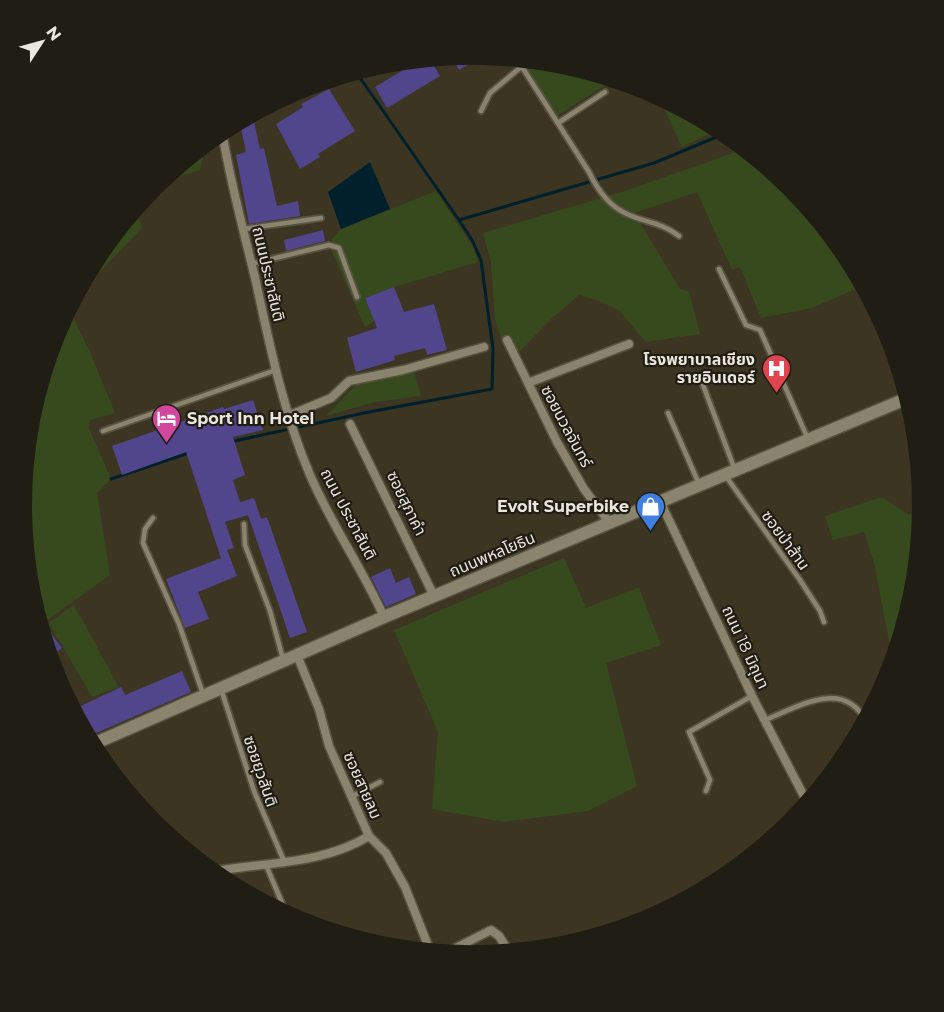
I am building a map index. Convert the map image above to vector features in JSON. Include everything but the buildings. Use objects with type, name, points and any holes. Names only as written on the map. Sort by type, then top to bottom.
[{"type":"main road","name":"ถนนพหลโยธิน","points":[[100,741],[384,617],[899,402]]},
{"type":"street","name":"ถนนประชาสันติ","points":[[224,142],[276,370],[291,419]]},
{"type":"street","name":"ซอยนวลจันทร์","points":[[507,340],[556,442],[584,489],[609,522]]},
{"type":"street","points":[[528,383],[629,344]]},
{"type":"street","points":[[291,419],[331,398],[349,381],[404,370],[484,347]]},
{"type":"street","name":"ถนน ประชาสันติ","points":[[291,419],[310,475],[384,617]]},
{"type":"street","name":"ซอยสุภาคำ","points":[[350,424],[434,596]]},
{"type":"street","name":"ถนน 18 มิถุนา","points":[[660,501],[752,696],[804,795]]},
{"type":"street","name":"ซอยสายลม","points":[[297,655],[319,709],[329,746],[351,797],[369,836],[386,853],[405,887],[429,944]]},
{"type":"street","points":[[225,870],[316,857],[356,844],[369,836]]},
{"type":"street","points":[[460,946],[491,930],[505,946]]},
{"type":"lane","points":[[481,111],[490,93],[520,68]]},
{"type":"lane","points":[[522,68],[595,184],[614,206],[627,214],[666,226],[679,236]]},
{"type":"lane","points":[[558,123],[605,92]]},
{"type":"lane","points":[[243,229],[321,218]]},
{"type":"lane","points":[[251,264],[329,245],[339,248],[357,297]]},
{"type":"lane","points":[[719,269],[746,325],[760,330],[808,439]]},
{"type":"lane","points":[[103,431],[276,370]]},
{"type":"lane","name":"ซอยป่าส้าน","points":[[700,377],[730,472],[820,611],[824,622]]},
{"type":"lane","points":[[668,412],[699,485]]},
{"type":"lane","points":[[153,518],[145,529],[143,543],[179,624],[203,695]]},
{"type":"lane","points":[[244,524],[244,545],[270,611],[283,660]]},
{"type":"lane","name":"ซอยยุวสันติ","points":[[220,687],[254,791],[284,861]]},
{"type":"lane","points":[[706,791],[710,780],[689,732],[752,696]]},
{"type":"lane","points":[[765,720],[824,697],[851,704],[861,712]]},
{"type":"lane","points":[[351,797],[380,782]]},
{"type":"lane","points":[[266,865],[282,903]]},
{"type":"green space","points":[[522,68],[558,74],[604,86],[558,115]]},
{"type":"green space","points":[[665,110],[708,134],[682,147]]},
{"type":"green space","points":[[734,153],[762,175],[803,216],[838,261],[855,289],[812,308],[761,318],[740,267],[732,270],[697,192],[634,213],[680,289],[689,291],[700,334],[646,342],[619,310],[579,295],[520,351],[505,350],[495,320],[491,262],[483,233],[625,191]]},
{"type":"green space","points":[[203,158],[200,170],[181,176]]},
{"type":"green space","points":[[436,191],[473,247],[478,262],[365,298],[374,321],[365,327],[332,252],[332,239],[341,229]]},
{"type":"green space","points":[[139,218],[142,228],[99,273],[106,261]]},
{"type":"green space","points":[[74,318],[115,413],[90,420],[89,428],[111,479],[97,493],[110,575],[47,620],[40,592],[32,535],[32,477],[40,420],[47,392],[55,364]]},
{"type":"green space","points":[[414,372],[421,396],[375,402],[326,416],[357,384]]},
{"type":"green space","points":[[882,497],[909,515],[912,514],[909,563],[890,644],[874,562],[864,532],[833,540],[825,516]]},
{"type":"green space","points":[[564,558],[586,608],[639,587],[661,645],[606,663],[637,786],[588,811],[503,822],[432,809],[438,732],[394,630]]},
{"type":"green space","points":[[74,605],[119,687],[92,697],[49,623]]},
{"type":"water","points":[[370,162],[390,209],[341,229],[328,192]]},
{"type":"waterway","points":[[362,80],[459,220],[654,163],[714,138]]},
{"type":"waterway","points":[[230,442],[364,413],[492,389],[493,349],[481,260],[459,220]]},
{"type":"waterway","points":[[111,479],[189,453]]},
{"type":"place","name":"โรงพยาบาลเชียง รายอินเดอร์","points":[[776,394]]},
{"type":"place","name":"Sport Inn Hotel","points":[[166,444]]},
{"type":"place","name":"Evolt Superbike","points":[[650,532]]}]
